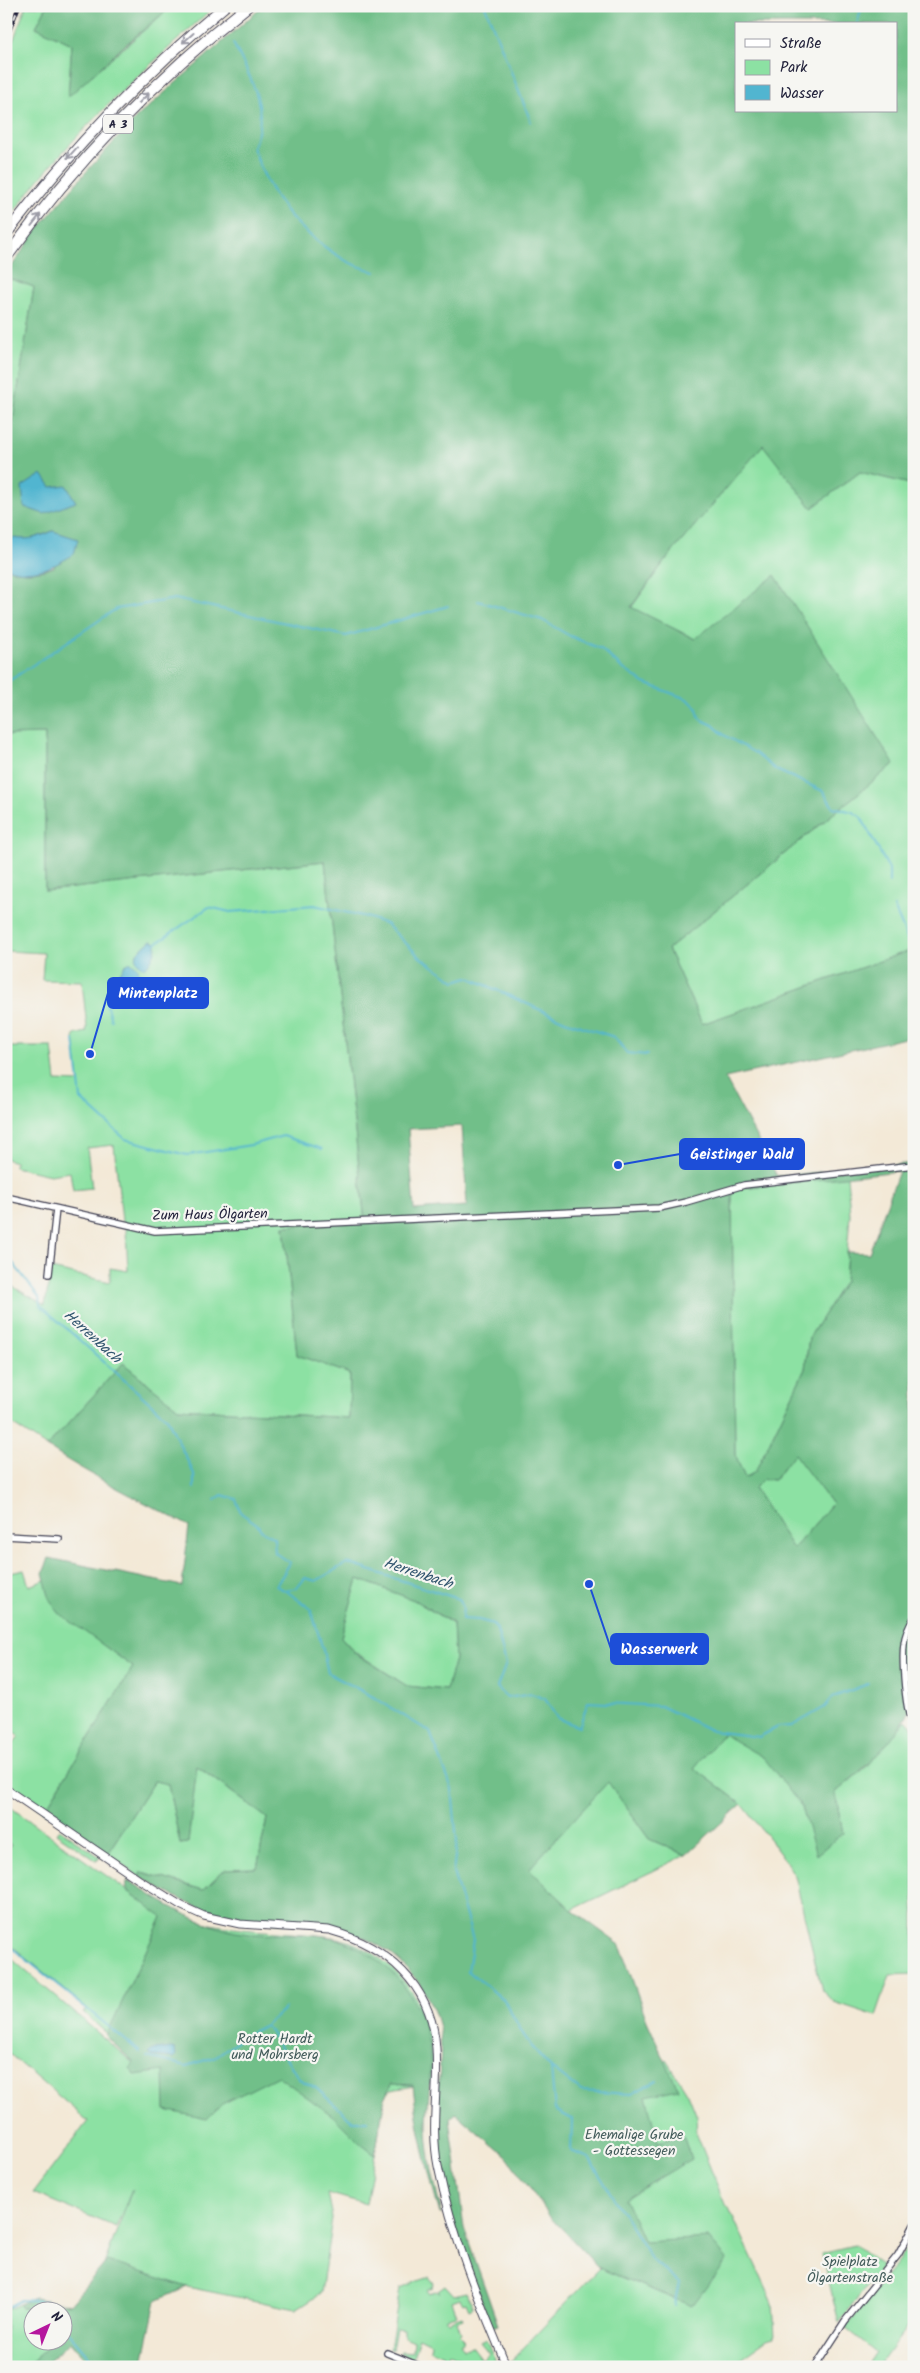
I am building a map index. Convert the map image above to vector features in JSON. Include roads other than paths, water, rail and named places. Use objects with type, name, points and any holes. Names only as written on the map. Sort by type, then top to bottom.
[{"type":"highway","name":"A 3","points":[[6,234],[92,131],[164,59],[225,6]]},
{"type":"highway","name":"A 3","points":[[6,258],[45,207],[103,140],[168,75],[248,6]]},
{"type":"street","name":"Zum Haus Ölgarten","points":[[6,1197],[155,1232],[659,1208],[686,1202],[729,1188],[773,1181],[914,1165]]},
{"type":"street","points":[[49,1274],[56,1209]]},
{"type":"street","points":[[6,1536],[59,1539]]},
{"type":"street","points":[[914,1618],[906,1633],[903,1659],[907,1710],[910,1721],[914,1726]]},
{"type":"street","points":[[6,1789],[158,1892],[204,1916],[240,1924],[329,1930],[369,1944],[393,1961],[405,1974],[427,2010],[435,2035],[434,2123],[437,2165],[465,2263],[507,2367]]},
{"type":"street","points":[[815,2367],[845,2321],[898,2255],[914,2225]]},
{"type":"street","points":[[387,2353],[422,2367]]},
{"type":"water","points":[[42,474],[51,487],[66,485],[76,502],[44,514],[24,507],[22,487]]},
{"type":"water","points":[[53,531],[78,539],[74,554],[42,570],[25,572],[6,568],[7,536],[19,539],[30,538]]},
{"type":"water","points":[[151,940],[156,943],[155,953],[148,965],[142,967],[136,960],[137,953]]},
{"type":"water","points":[[131,962],[138,968],[139,973],[126,983],[118,976],[125,965]]},
{"type":"water","points":[[175,2049],[176,2056],[174,2058],[152,2056],[149,2053],[153,2050]]},
{"type":"waterway","points":[[485,6],[531,122]]},
{"type":"waterway","points":[[858,22],[862,6]]},
{"type":"waterway","points":[[233,43],[256,93],[260,119],[253,147],[267,182],[276,197],[287,212],[312,237],[354,265],[375,272]]},
{"type":"waterway","points":[[6,683],[116,609],[175,599],[346,636],[448,606]]},
{"type":"waterway","points":[[478,601],[542,620],[570,636],[601,649],[622,668],[644,683],[687,699],[696,706],[700,719],[713,725],[724,735],[755,753],[776,770],[823,791],[833,807],[853,812],[861,817],[889,869],[889,882]]},
{"type":"waterway","points":[[155,944],[209,907],[230,912],[314,905],[367,917],[386,924],[421,958],[455,981],[468,977],[565,1021],[614,1037],[627,1053],[647,1055]]},
{"type":"waterway","points":[[894,907],[914,954]]},
{"type":"waterway","points":[[111,1020],[106,1004],[123,978]]},
{"type":"waterway","points":[[74,1040],[81,1099],[125,1139],[187,1155],[251,1145],[283,1136],[322,1149]]},
{"type":"waterway","name":"Herrenbach","points":[[6,1251],[9,1258],[39,1297],[40,1305],[167,1418],[194,1474],[194,1488]]},
{"type":"waterway","name":"Herrenbach","points":[[215,1500],[222,1495],[236,1499],[241,1513],[274,1538],[275,1553],[290,1563],[276,1586],[284,1590],[297,1588],[305,1578],[316,1581],[347,1563],[459,1599],[463,1607],[462,1619],[479,1620],[493,1624],[497,1630],[506,1664],[497,1687],[507,1698],[532,1694],[545,1699],[557,1718],[579,1727],[588,1702],[661,1706],[712,1731],[759,1737],[778,1727],[792,1726],[825,1707],[833,1697],[868,1684]]},
{"type":"waterway","points":[[285,1590],[311,1609],[328,1673],[375,1698],[430,1732],[452,1789],[457,1842],[453,1872],[473,1940],[468,1971],[504,2000],[527,2041],[551,2068],[581,2091],[631,2094],[657,2080]]},
{"type":"waterway","points":[[6,1943],[140,2052]]},
{"type":"waterway","points":[[147,2057],[187,2066],[215,2057],[242,2037],[266,2025],[285,2008]]},
{"type":"waterway","points":[[266,2025],[299,2079],[316,2088],[353,2121],[368,2121]]},
{"type":"waterway","points":[[551,2069],[555,2110],[572,2119],[571,2151],[589,2158],[651,2259],[679,2283],[674,2306]]},
{"type":"waterway","points":[[6,2308],[22,2300]]},
{"type":"waterway","points":[[72,2337],[98,2367]]},
{"type":"railway","points":[[6,39],[19,6]]},
{"type":"place","name":"Mintenplatz","points":[[90,1054]]},
{"type":"place","name":"Geistinger Wald","points":[[618,1165]]},
{"type":"place","name":"Wasserwerk","points":[[589,1584]]},
{"type":"park label","name":"Rotter Hardt und Mohrsberg","points":[[275,2048]]},
{"type":"park label","name":"Ehemalige Grube - Gottessegen","points":[[634,2144]]},
{"type":"park label","name":"Spielplatz Ölgartenstraße","points":[[850,2270]]}]
